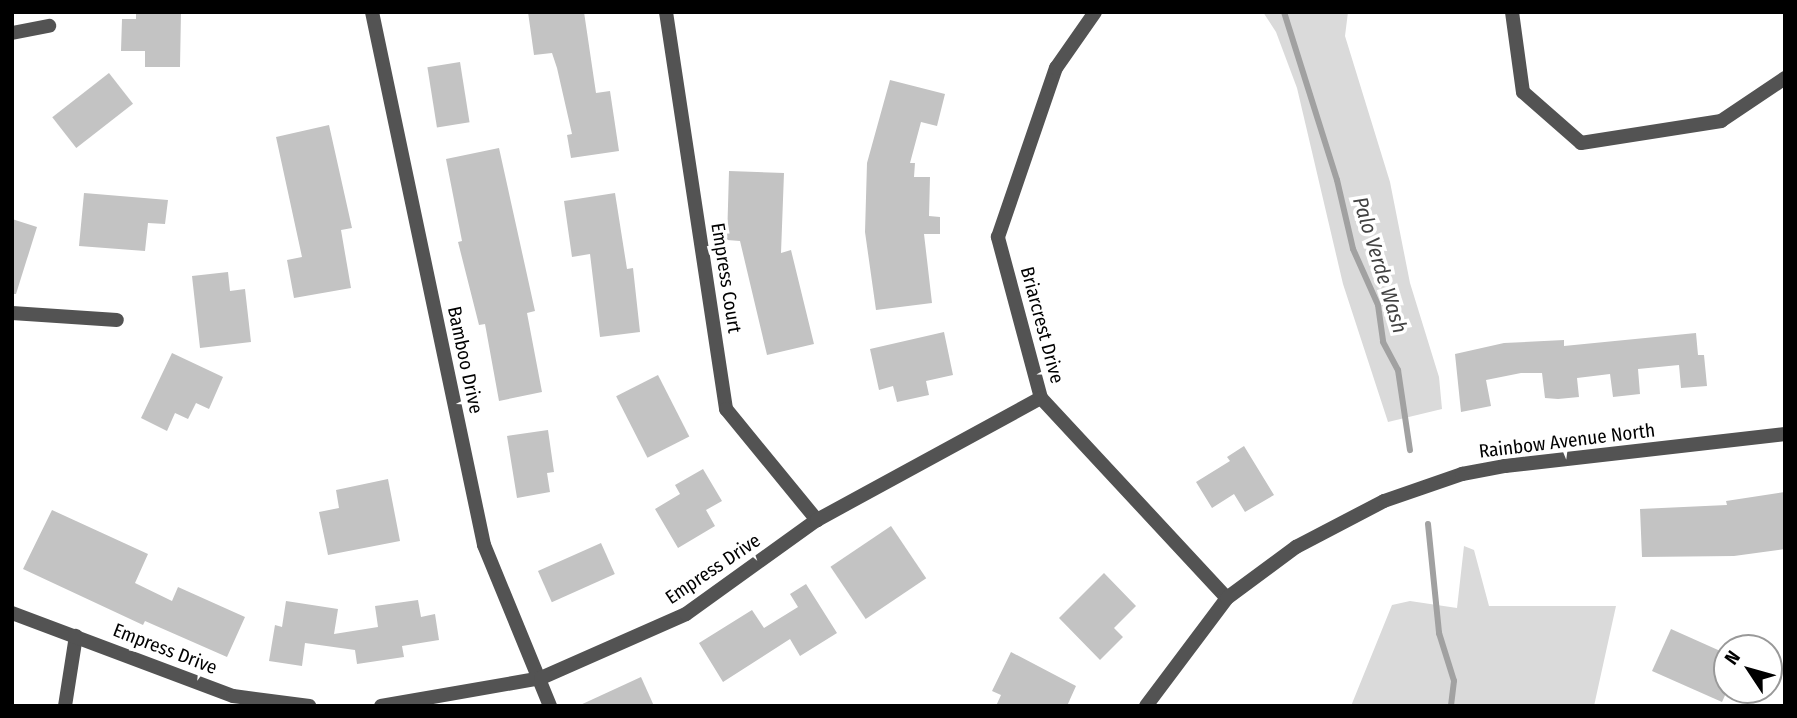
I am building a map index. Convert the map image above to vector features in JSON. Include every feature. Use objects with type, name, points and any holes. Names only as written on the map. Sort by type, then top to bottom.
[{"type":"street","name":"Bamboo Drive","points":[[372,12],[485,545],[541,678],[550,706]]},
{"type":"street","name":"Empress Court","points":[[666,12],[726,410],[817,520]]},
{"type":"street","name":"Briarcrest Drive","points":[[1095,12],[1056,68],[998,237],[1041,398],[1227,598]]},
{"type":"street","points":[[1512,12],[1524,92],[1581,144],[1721,121],[1785,78]]},
{"type":"street","points":[[12,33],[49,26]]},
{"type":"street","points":[[12,313],[117,320]]},
{"type":"street","name":"Empress Drive","points":[[381,706],[541,678],[686,614],[817,520],[1041,398]]},
{"type":"street","name":"Rainbow Avenue North","points":[[1146,706],[1227,598],[1296,547],[1339,522],[1462,474],[1785,434]]},
{"type":"street","name":"Empress Drive","points":[[12,613],[233,696],[309,706]]},
{"type":"street","points":[[65,706],[76,636]]},
{"type":"shaded area","points":[[1263,12],[1348,12],[1345,36],[1390,182],[1410,283],[1439,377],[1442,409],[1388,422],[1343,284],[1297,88],[1276,32]]},
{"type":"shaded area","points":[[1464,546],[1474,550],[1489,606],[1616,606],[1594,706],[1351,706],[1392,605],[1410,601],[1457,608]]},
{"type":"building","points":[[136,12],[181,12],[180,67],[145,67],[145,51],[121,51],[122,19],[136,19]]},
{"type":"building","points":[[528,12],[584,12],[596,93],[610,91],[619,151],[571,158],[567,135],[572,134],[557,68],[552,53],[534,55]]},
{"type":"building","points":[[460,62],[470,122],[437,127],[427,67]]},
{"type":"building","points":[[109,73],[133,104],[76,148],[52,117]]},
{"type":"building","points":[[890,80],[945,94],[937,126],[921,122],[910,163],[915,163],[914,177],[930,177],[929,216],[940,217],[940,234],[924,234],[932,303],[876,310],[865,232],[867,163]]},
{"type":"building","points":[[329,125],[352,228],[341,230],[351,288],[294,298],[287,260],[302,257],[276,137]]},
{"type":"building","points":[[499,148],[535,311],[527,313],[542,392],[499,401],[485,324],[479,325],[458,242],[462,241],[446,159]]},
{"type":"building","points":[[729,171],[784,173],[781,253],[791,250],[814,344],[767,355],[740,241],[727,240]]},
{"type":"building","points":[[84,193],[168,200],[165,224],[148,223],[145,251],[79,246]]},
{"type":"building","points":[[615,193],[627,269],[633,268],[640,332],[600,337],[590,254],[572,257],[564,201]]},
{"type":"building","points":[[12,219],[37,227],[16,294],[12,294]]},
{"type":"building","points":[[228,272],[230,291],[245,289],[251,342],[200,348],[192,276]]},
{"type":"building","points":[[944,332],[953,375],[926,381],[929,395],[897,402],[893,386],[879,390],[870,349]]},
{"type":"building","points":[[1696,333],[1698,355],[1704,355],[1707,386],[1681,388],[1679,365],[1638,369],[1640,394],[1613,397],[1610,374],[1577,378],[1579,397],[1558,399],[1545,398],[1542,373],[1521,373],[1486,380],[1491,406],[1461,412],[1455,354],[1504,343],[1564,340],[1564,346]]},
{"type":"building","points":[[172,353],[223,377],[209,409],[196,403],[188,419],[175,413],[167,431],[141,418]]},
{"type":"building","points":[[658,375],[689,436],[647,458],[616,396]]},
{"type":"building","points":[[548,430],[554,472],[547,473],[550,492],[517,498],[507,436]]},
{"type":"building","points":[[1244,446],[1274,495],[1245,512],[1234,494],[1212,508],[1196,482],[1230,461],[1227,457]]},
{"type":"building","points":[[703,469],[722,501],[706,510],[715,526],[678,548],[655,509],[680,494],[675,485]]},
{"type":"building","points":[[388,479],[400,541],[328,555],[319,512],[339,508],[336,490]]},
{"type":"building","points":[[1785,492],[1785,549],[1734,556],[1642,557],[1640,509],[1727,505],[1726,501]]},
{"type":"building","points":[[52,510],[148,554],[135,583],[172,601],[178,587],[245,617],[227,657],[145,621],[143,625],[23,569]]},
{"type":"building","points":[[891,526],[926,578],[866,619],[830,567]]},
{"type":"building","points":[[601,543],[615,574],[552,602],[538,571]]},
{"type":"building","points":[[1104,573],[1136,606],[1114,628],[1123,637],[1100,660],[1059,618]]},
{"type":"building","points":[[806,584],[837,633],[800,656],[790,639],[723,682],[699,643],[752,610],[764,628],[798,607],[790,594]]},
{"type":"building","points":[[418,600],[421,617],[435,614],[439,640],[402,646],[404,657],[357,664],[355,650],[305,643],[302,666],[269,661],[275,625],[282,627],[286,601],[338,609],[334,634],[378,627],[375,606]]},
{"type":"building","points":[[1671,629],[1713,648],[1713,698],[1652,671]]},
{"type":"building","points":[[1011,652],[1076,686],[1067,706],[996,706],[1001,695],[992,691]]},
{"type":"building","points":[[641,677],[654,706],[578,706]]},
{"type":"waterway","name":"Palo Verde Wash","points":[[1284,12],[1337,180],[1353,249],[1378,305],[1383,342],[1398,370],[1410,450]]},
{"type":"waterway","name":"Palo Verde Wash","points":[[1428,524],[1439,633],[1454,681],[1451,706]]}]
